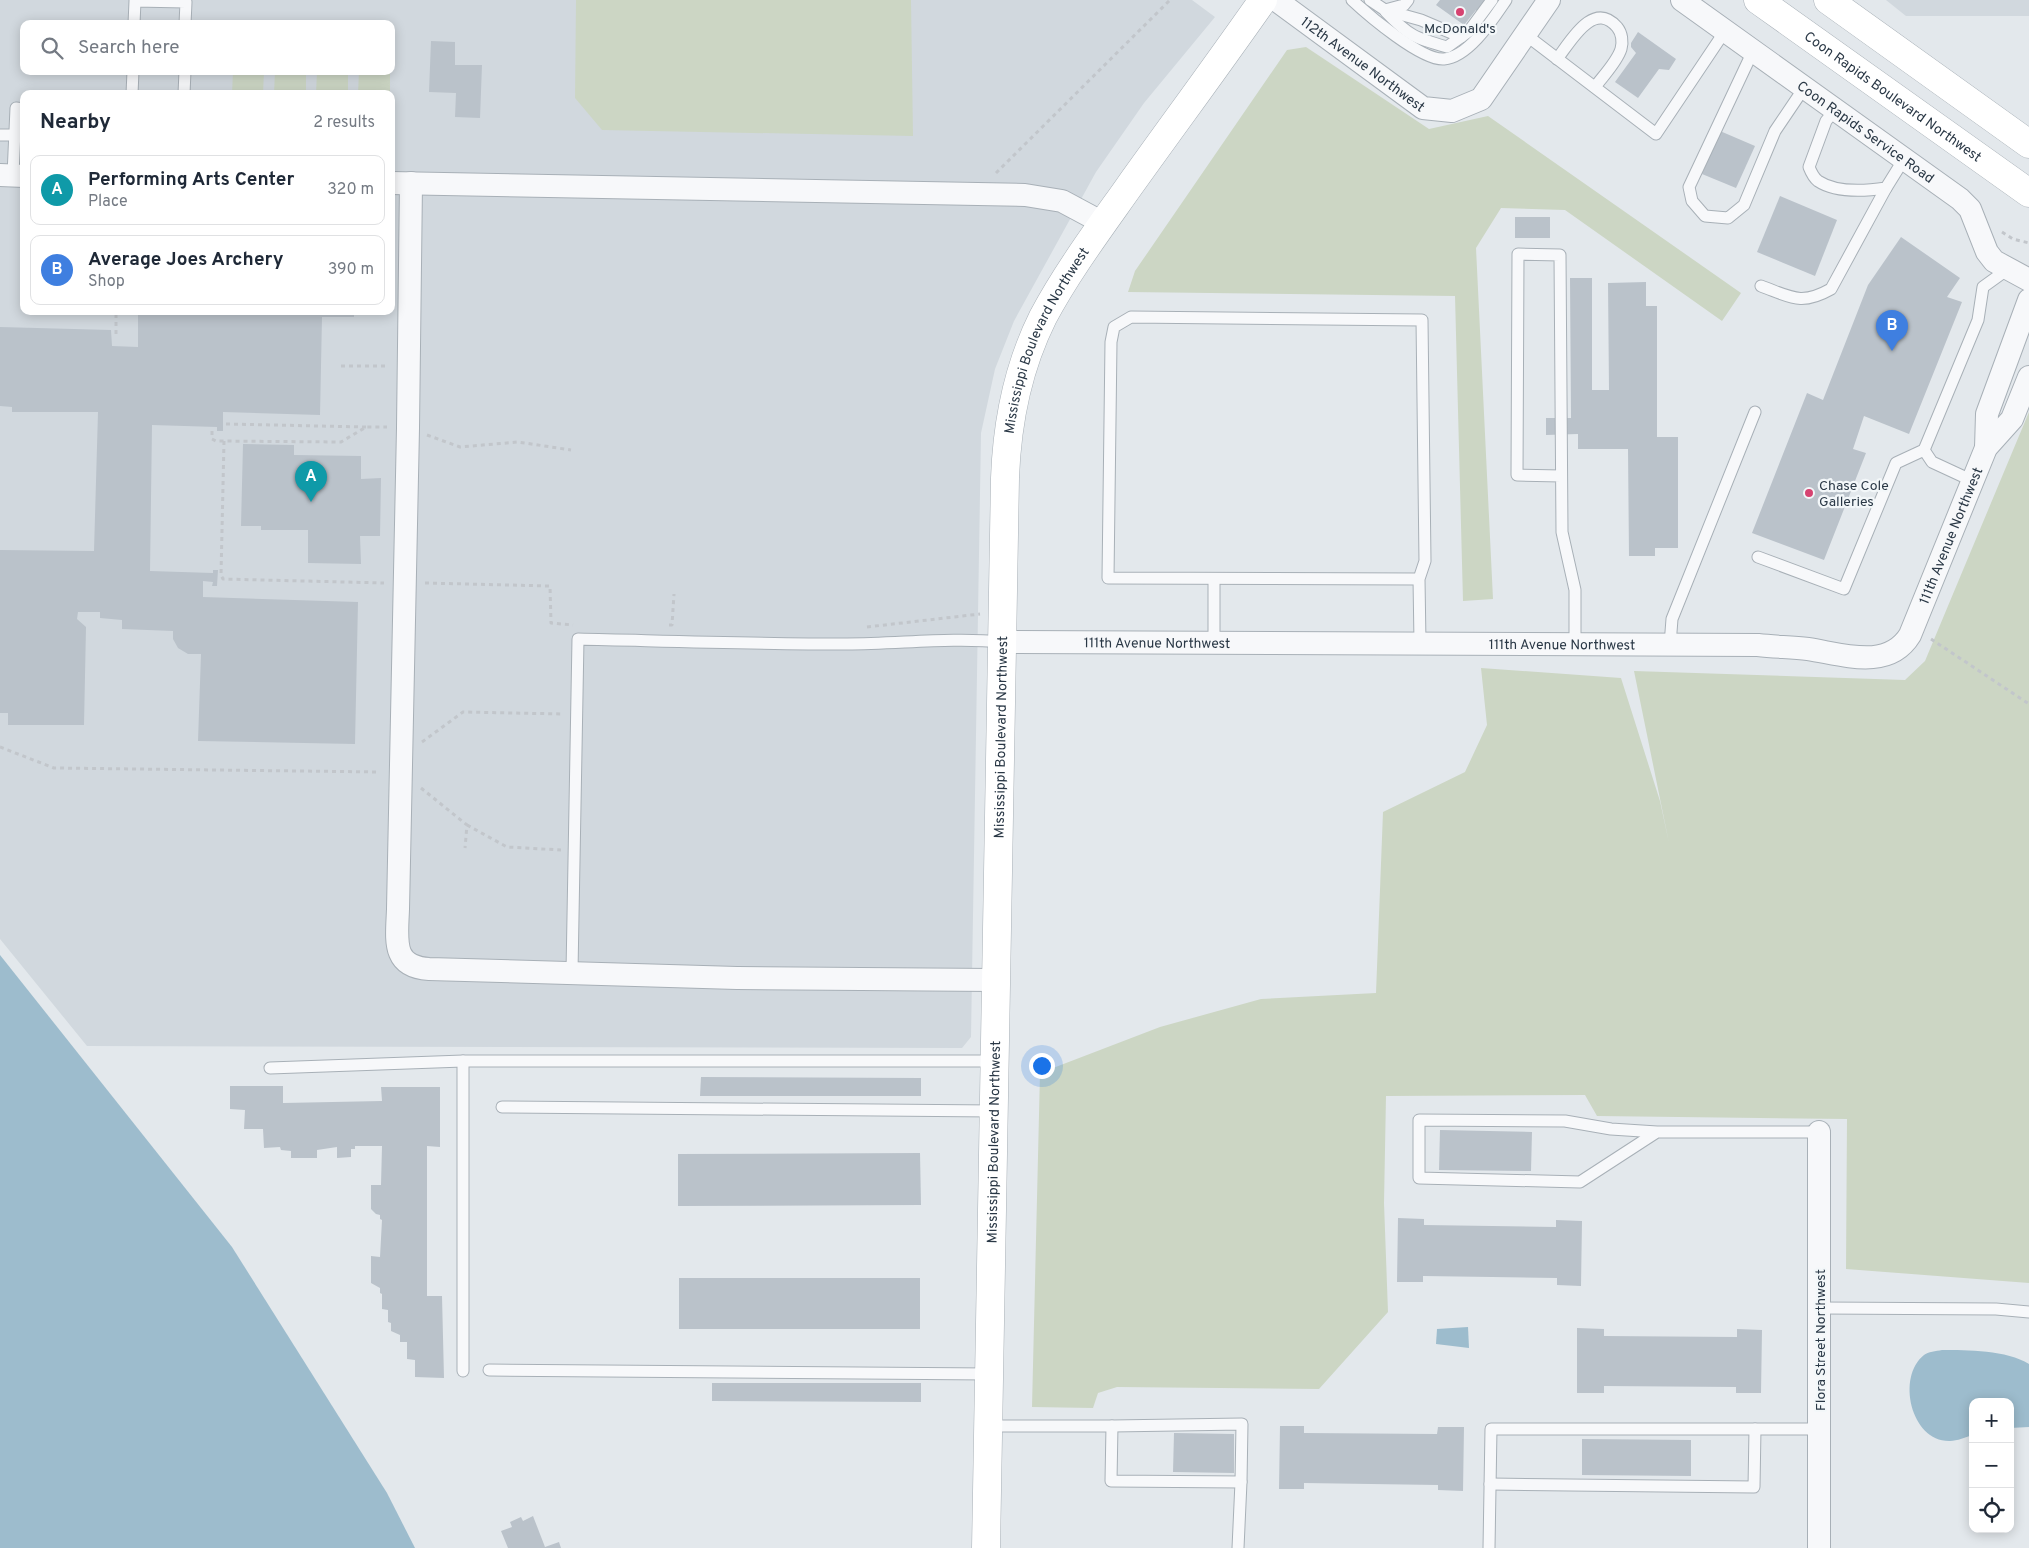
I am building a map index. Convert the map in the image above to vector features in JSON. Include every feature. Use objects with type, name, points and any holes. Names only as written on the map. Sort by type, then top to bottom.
[{"type":"street","name":"112th Avenue Northwest","points":[[1263,1],[1423,108],[1436,111],[1452,111],[1481,99],[1549,0]]},
{"type":"street","name":"Coon Rapids Service Road","points":[[1682,0],[1960,199],[1970,210],[1988,252],[1994,261],[2029,280]]},
{"type":"street","name":"Coon Rapids Boulevard Northwest","points":[[1758,0],[2029,193]]},
{"type":"street","points":[[1828,0],[2029,144]]},
{"type":"street","name":"Mississippi Boulevard Northwest","points":[[986,1548],[994,1111],[994,980],[1008,430],[1017,387],[1043,317],[1103,223],[1263,1]]},
{"type":"street","points":[[994,980],[737,978],[419,969],[410,966],[401,958],[398,935],[400,772],[397,583],[402,427],[401,183],[1025,195],[1062,201],[1103,223]]},
{"type":"street","name":"111th Avenue Northwest","points":[[1002,642],[1758,645],[1807,649],[1858,658],[1884,656],[1903,647],[1913,628],[1973,481],[1986,448],[1987,414],[2029,300]]},
{"type":"street","name":"111th Avenue Northwest","points":[[1986,448],[2012,419],[2029,377]]},
{"type":"street","name":"Flora Street Northwest","points":[[1819,1132],[1821,1308],[1819,1548]]},
{"type":"lane","points":[[1352,0],[1400,39],[1428,57],[1444,59],[1464,50],[1486,29],[1506,0]]},
{"type":"lane","points":[[1370,0],[1384,10],[1406,32],[1423,41],[1447,47],[1469,31],[1492,0]]},
{"type":"lane","points":[[1384,10],[1404,5],[1408,0]]},
{"type":"lane","points":[[134,20],[135,1],[143,1],[186,2],[185,20]]},
{"type":"lane","points":[[1384,10],[1421,20],[1461,37]]},
{"type":"lane","points":[[1558,59],[1584,24],[1595,18],[1608,19],[1618,28],[1623,40],[1620,51],[1595,87]]},
{"type":"lane","points":[[1526,35],[1656,134],[1726,31]]},
{"type":"lane","points":[[1753,51],[1689,187],[1692,201],[1706,216],[1728,218],[1744,205],[1775,131],[1804,88]]},
{"type":"lane","points":[[132,90],[133,75]]},
{"type":"lane","points":[[184,90],[185,75]]},
{"type":"lane","points":[[12,175],[16,108],[20,108]]},
{"type":"lane","points":[[1834,110],[1826,121],[1809,168],[1816,180],[1834,188],[1870,191],[1886,188]]},
{"type":"lane","points":[[0,135],[14,135]]},
{"type":"lane","points":[[1760,286],[1801,300],[1814,298],[1831,289],[1904,159]]},
{"type":"lane","points":[[1561,476],[1517,475],[1518,254],[1560,255],[1562,532],[1575,590],[1575,645]]},
{"type":"lane","points":[[1758,557],[1844,589],[1896,463],[1924,450],[1978,320],[1983,287],[2008,269]]},
{"type":"lane","points":[[1419,579],[1108,578],[1111,342],[1114,327],[1131,317],[1422,320],[1425,561],[1419,579],[1420,643]]},
{"type":"lane","points":[[1670,645],[1672,619],[1755,412]]},
{"type":"lane","points":[[1924,450],[1932,462],[1973,481]]},
{"type":"lane","points":[[1214,578],[1214,642]]},
{"type":"lane","points":[[572,972],[578,639],[794,644],[903,643],[971,639],[1002,642]]},
{"type":"lane","points":[[270,1068],[463,1062],[994,1060]]},
{"type":"lane","points":[[462,1370],[463,1062]]},
{"type":"lane","points":[[502,1107],[994,1111]]},
{"type":"lane","points":[[1657,1132],[1580,1182],[1419,1178],[1419,1120],[1565,1121],[1611,1129],[1657,1132],[1819,1132]]},
{"type":"lane","points":[[1821,1308],[1996,1309],[2029,1312]]},
{"type":"lane","points":[[489,1370],[988,1374]]},
{"type":"lane","points":[[987,1426],[1242,1424],[1238,1548]]},
{"type":"lane","points":[[1112,1426],[1111,1480],[1241,1482]]},
{"type":"lane","points":[[1489,1548],[1491,1429],[1819,1429]]},
{"type":"lane","points":[[1490,1484],[1754,1487],[1755,1429]]},
{"type":"path","points":[[990,194],[990,180],[1000,168],[1170,0]]},
{"type":"path","points":[[116,315],[116,334]]},
{"type":"path","points":[[341,366],[395,366]]},
{"type":"path","points":[[226,424],[402,427],[460,447],[518,442],[571,450]]},
{"type":"path","points":[[212,431],[212,439],[224,441],[341,442],[366,427]]},
{"type":"path","points":[[224,441],[221,575],[224,578],[550,586],[551,623],[576,625]]},
{"type":"path","points":[[672,625],[674,594]]},
{"type":"path","points":[[863,627],[985,613]]},
{"type":"path","points":[[662,625],[681,625]]},
{"type":"path","points":[[1913,628],[2029,704]]},
{"type":"path","points":[[400,772],[417,745],[463,712],[577,714]]},
{"type":"path","points":[[0,747],[54,768],[400,772],[467,825],[507,847],[575,850]]},
{"type":"path","points":[[466,848],[467,825]]},
{"type":"shaded area","points":[[0,0],[1192,0],[1215,17],[1144,103],[1096,172],[1014,321],[995,369],[981,433],[971,1037],[962,1048],[87,1046],[0,939]]},
{"type":"shaded area","points":[[1886,0],[2029,0],[2029,16],[1906,16]]},
{"type":"green space","points":[[576,0],[911,0],[913,136],[602,130],[575,98]]},
{"type":"green space","points":[[1306,47],[1429,129],[1488,116],[1741,293],[1722,321],[1565,210],[1501,208],[1476,248],[1493,599],[1463,601],[1455,296],[1128,292],[1135,271],[1287,50]]},
{"type":"green space","points":[[233,75],[264,75],[263,90],[232,90]]},
{"type":"green space","points":[[275,75],[306,75],[306,90],[274,90]]},
{"type":"green space","points":[[317,75],[348,75],[348,90],[316,90]]},
{"type":"green space","points":[[359,75],[390,75],[390,90],[358,90]]},
{"type":"green space","points":[[2029,412],[2029,1283],[1846,1269],[1847,1119],[1597,1116],[1585,1095],[1386,1096],[1384,1203],[1388,1312],[1319,1389],[1117,1387],[1098,1393],[1093,1408],[1032,1407],[1040,1073],[1160,1027],[1261,999],[1376,993],[1383,812],[1465,772],[1487,725],[1481,668],[1621,678],[1660,801],[1669,843],[1634,671],[1905,680],[1925,661]]},
{"type":"water","points":[[0,955],[232,1247],[387,1493],[415,1548],[0,1548]]},
{"type":"water","points":[[1468,1327],[1469,1348],[1436,1344],[1437,1329]]},
{"type":"water","points":[[1942,1350],[1998,1353],[2020,1359],[2029,1364],[2029,1427],[2014,1428],[2014,1398],[1969,1398],[1969,1436],[1950,1441],[1937,1438],[1926,1431],[1917,1420],[1912,1407],[1910,1392],[1911,1378],[1915,1365],[1924,1355]]},
{"type":"building","name":"McDonald's","points":[[1440,0],[1492,0],[1482,14],[1476,10],[1464,25],[1436,5]]},
{"type":"building","points":[[1638,32],[1676,59],[1669,70],[1659,69],[1638,98],[1615,82],[1636,53],[1631,47],[1631,43]]},
{"type":"building","points":[[431,41],[455,42],[455,65],[482,65],[480,118],[455,117],[456,93],[429,92]]},
{"type":"building","points":[[1720,131],[1755,146],[1736,188],[1702,174]]},
{"type":"building","points":[[1780,196],[1837,220],[1815,276],[1757,252]]},
{"type":"building","points":[[1515,217],[1550,217],[1550,238],[1515,238]]},
{"type":"building","points":[[1901,237],[1960,278],[1947,297],[1962,302],[1909,434],[1864,416],[1853,449],[1866,453],[1824,560],[1752,533],[1807,393],[1823,400],[1868,285]]},
{"type":"building","points":[[1570,278],[1592,278],[1592,390],[1609,390],[1608,283],[1646,282],[1646,306],[1657,306],[1657,437],[1678,437],[1678,548],[1655,548],[1655,556],[1629,556],[1628,449],[1578,449],[1578,434],[1546,435],[1546,418],[1571,418]]},
{"type":"building","points":[[138,315],[354,315],[354,317],[322,317],[320,415],[223,412],[223,431],[217,431],[217,427],[152,425],[150,571],[213,573],[213,570],[218,570],[217,586],[212,586],[213,582],[203,581],[203,597],[358,602],[355,744],[198,741],[201,654],[188,654],[178,648],[173,639],[173,631],[122,629],[122,620],[100,618],[100,612],[78,612],[77,619],[86,627],[84,725],[8,725],[8,713],[0,713],[0,550],[94,551],[98,412],[12,412],[12,407],[0,406],[0,327],[111,330],[112,346],[138,347]]},
{"type":"building","points":[[243,444],[294,445],[294,455],[361,456],[361,479],[381,478],[380,536],[360,536],[361,564],[308,563],[308,530],[261,530],[261,526],[241,526]]},
{"type":"building","points":[[701,1077],[921,1078],[921,1096],[700,1096]]},
{"type":"building","points":[[230,1086],[283,1086],[283,1103],[382,1101],[381,1087],[440,1087],[440,1147],[427,1146],[427,1296],[442,1296],[444,1378],[415,1377],[415,1360],[407,1359],[407,1342],[400,1342],[400,1335],[391,1331],[391,1323],[388,1322],[388,1310],[382,1309],[380,1288],[371,1283],[371,1256],[380,1257],[382,1220],[380,1215],[371,1209],[371,1185],[381,1185],[382,1146],[355,1146],[355,1149],[351,1149],[351,1157],[337,1158],[337,1147],[317,1150],[317,1158],[291,1158],[291,1151],[281,1150],[280,1147],[264,1148],[263,1129],[244,1129],[245,1110],[230,1109]]},
{"type":"building","points":[[1440,1130],[1532,1132],[1531,1171],[1439,1170]]},
{"type":"building","points":[[920,1153],[921,1205],[678,1206],[678,1154]]},
{"type":"building","points":[[1398,1218],[1424,1219],[1424,1225],[1556,1227],[1556,1220],[1582,1221],[1581,1286],[1557,1285],[1557,1278],[1423,1276],[1423,1282],[1397,1282]]},
{"type":"building","points":[[679,1278],[920,1278],[920,1329],[679,1329]]},
{"type":"building","points":[[1577,1328],[1604,1329],[1604,1336],[1737,1337],[1737,1329],[1762,1330],[1761,1393],[1736,1393],[1736,1387],[1604,1386],[1604,1393],[1577,1393]]},
{"type":"building","points":[[712,1383],[921,1383],[921,1402],[712,1401]]},
{"type":"building","points":[[1280,1426],[1304,1426],[1304,1433],[1437,1434],[1438,1427],[1464,1427],[1463,1491],[1438,1490],[1438,1485],[1304,1483],[1304,1489],[1279,1489]]},
{"type":"building","points":[[1174,1433],[1234,1434],[1234,1473],[1173,1472]]},
{"type":"building","points":[[1582,1439],[1691,1440],[1691,1476],[1582,1475]]},
{"type":"building","points":[[533,1516],[545,1547],[559,1542],[561,1548],[508,1548],[501,1531],[512,1527],[510,1522],[521,1517],[523,1521]]},
{"type":"place","name":"McDonald's","points":[[1460,12]]},
{"type":"place","name":"Average Joes Archery","points":[[1892,351]]},
{"type":"place","name":"Chase Cole Galleries","points":[[1809,493]]},
{"type":"place","name":"Performing Arts Center","points":[[311,502]]}]
